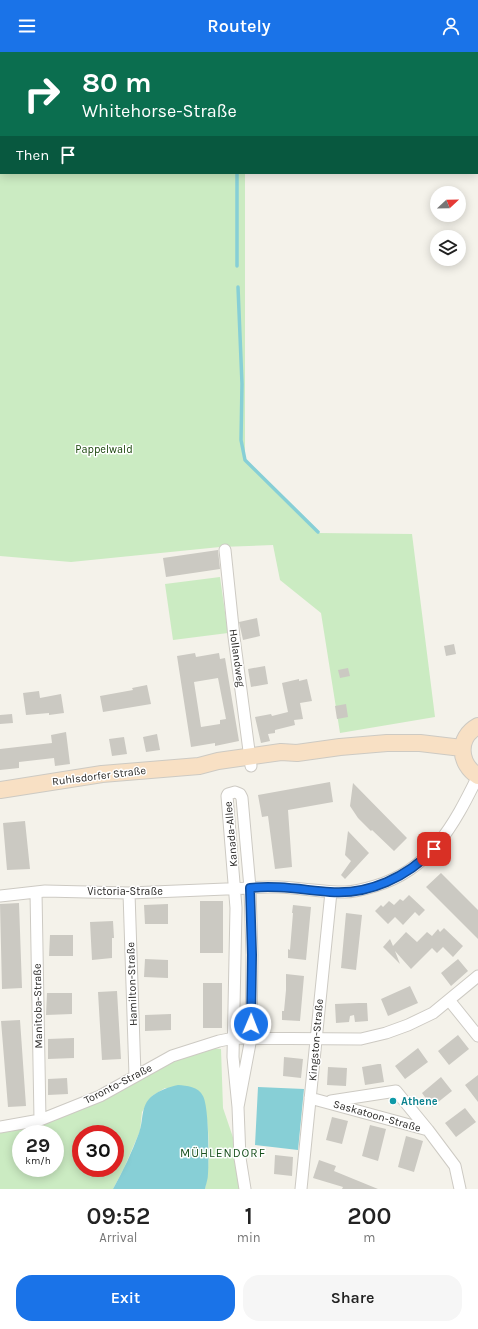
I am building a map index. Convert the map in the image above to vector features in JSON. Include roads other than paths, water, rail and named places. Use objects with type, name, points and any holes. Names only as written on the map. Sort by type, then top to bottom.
[{"type":"main road","points":[[478,726],[467,736],[462,748],[463,757],[466,764],[471,771],[478,776]]},
{"type":"main road","name":"Ruhlsdorfer Straße","points":[[0,790],[102,774],[199,766],[218,761],[250,761],[281,752],[297,753],[340,747],[387,743],[420,743],[462,748]]},
{"type":"street","name":"Hollandweg","points":[[225,550],[234,637],[250,761]]},
{"type":"street","name":"Victoria-Straße","points":[[0,896],[36,892],[78,891],[129,893],[267,886],[330,892],[364,890],[396,878],[423,861],[444,837],[454,822],[478,776]]},
{"type":"street","name":"Kanada-Allee","points":[[238,1107],[251,1038],[252,955],[250,888],[242,798],[238,792],[235,792],[228,794],[227,800],[236,888],[233,1057],[238,1107],[240,1158],[245,1189]]},
{"type":"street","name":"Manitoba-Straße","points":[[36,892],[40,1120]]},
{"type":"street","name":"Kingston-Straße","points":[[301,1189],[330,892]]},
{"type":"street","name":"Hamilton-Straße","points":[[129,893],[134,1076]]},
{"type":"street","name":"Toronto-Straße","points":[[0,1127],[40,1120],[100,1096],[172,1056],[219,1041],[234,1038],[361,1039],[386,1033],[408,1025],[432,1013],[478,976]]},
{"type":"street","points":[[450,1000],[478,1036]]},
{"type":"street","name":"Saskatoon-Straße","points":[[327,1102],[396,1091],[455,1166],[460,1189]]},
{"type":"street","name":"Saskatoon-Straße","points":[[310,1098],[428,1130]]},
{"type":"water","points":[[178,1085],[192,1087],[198,1090],[203,1096],[205,1102],[208,1134],[208,1176],[205,1189],[113,1189],[119,1177],[124,1177],[124,1167],[141,1128],[144,1109],[148,1100],[161,1090]]},
{"type":"water","points":[[258,1087],[304,1089],[298,1150],[255,1145]]},
{"type":"waterway","points":[[237,174],[237,266]]},
{"type":"waterway","points":[[238,287],[242,384],[241,440],[245,460],[318,532]]},
{"type":"place","name":"Athene","points":[[393,1101]]},
{"type":"district","name":"MÜHLENDORF","points":[[223,1153]]},
{"type":"park label","name":"Pappelwald","points":[[104,449]]}]
